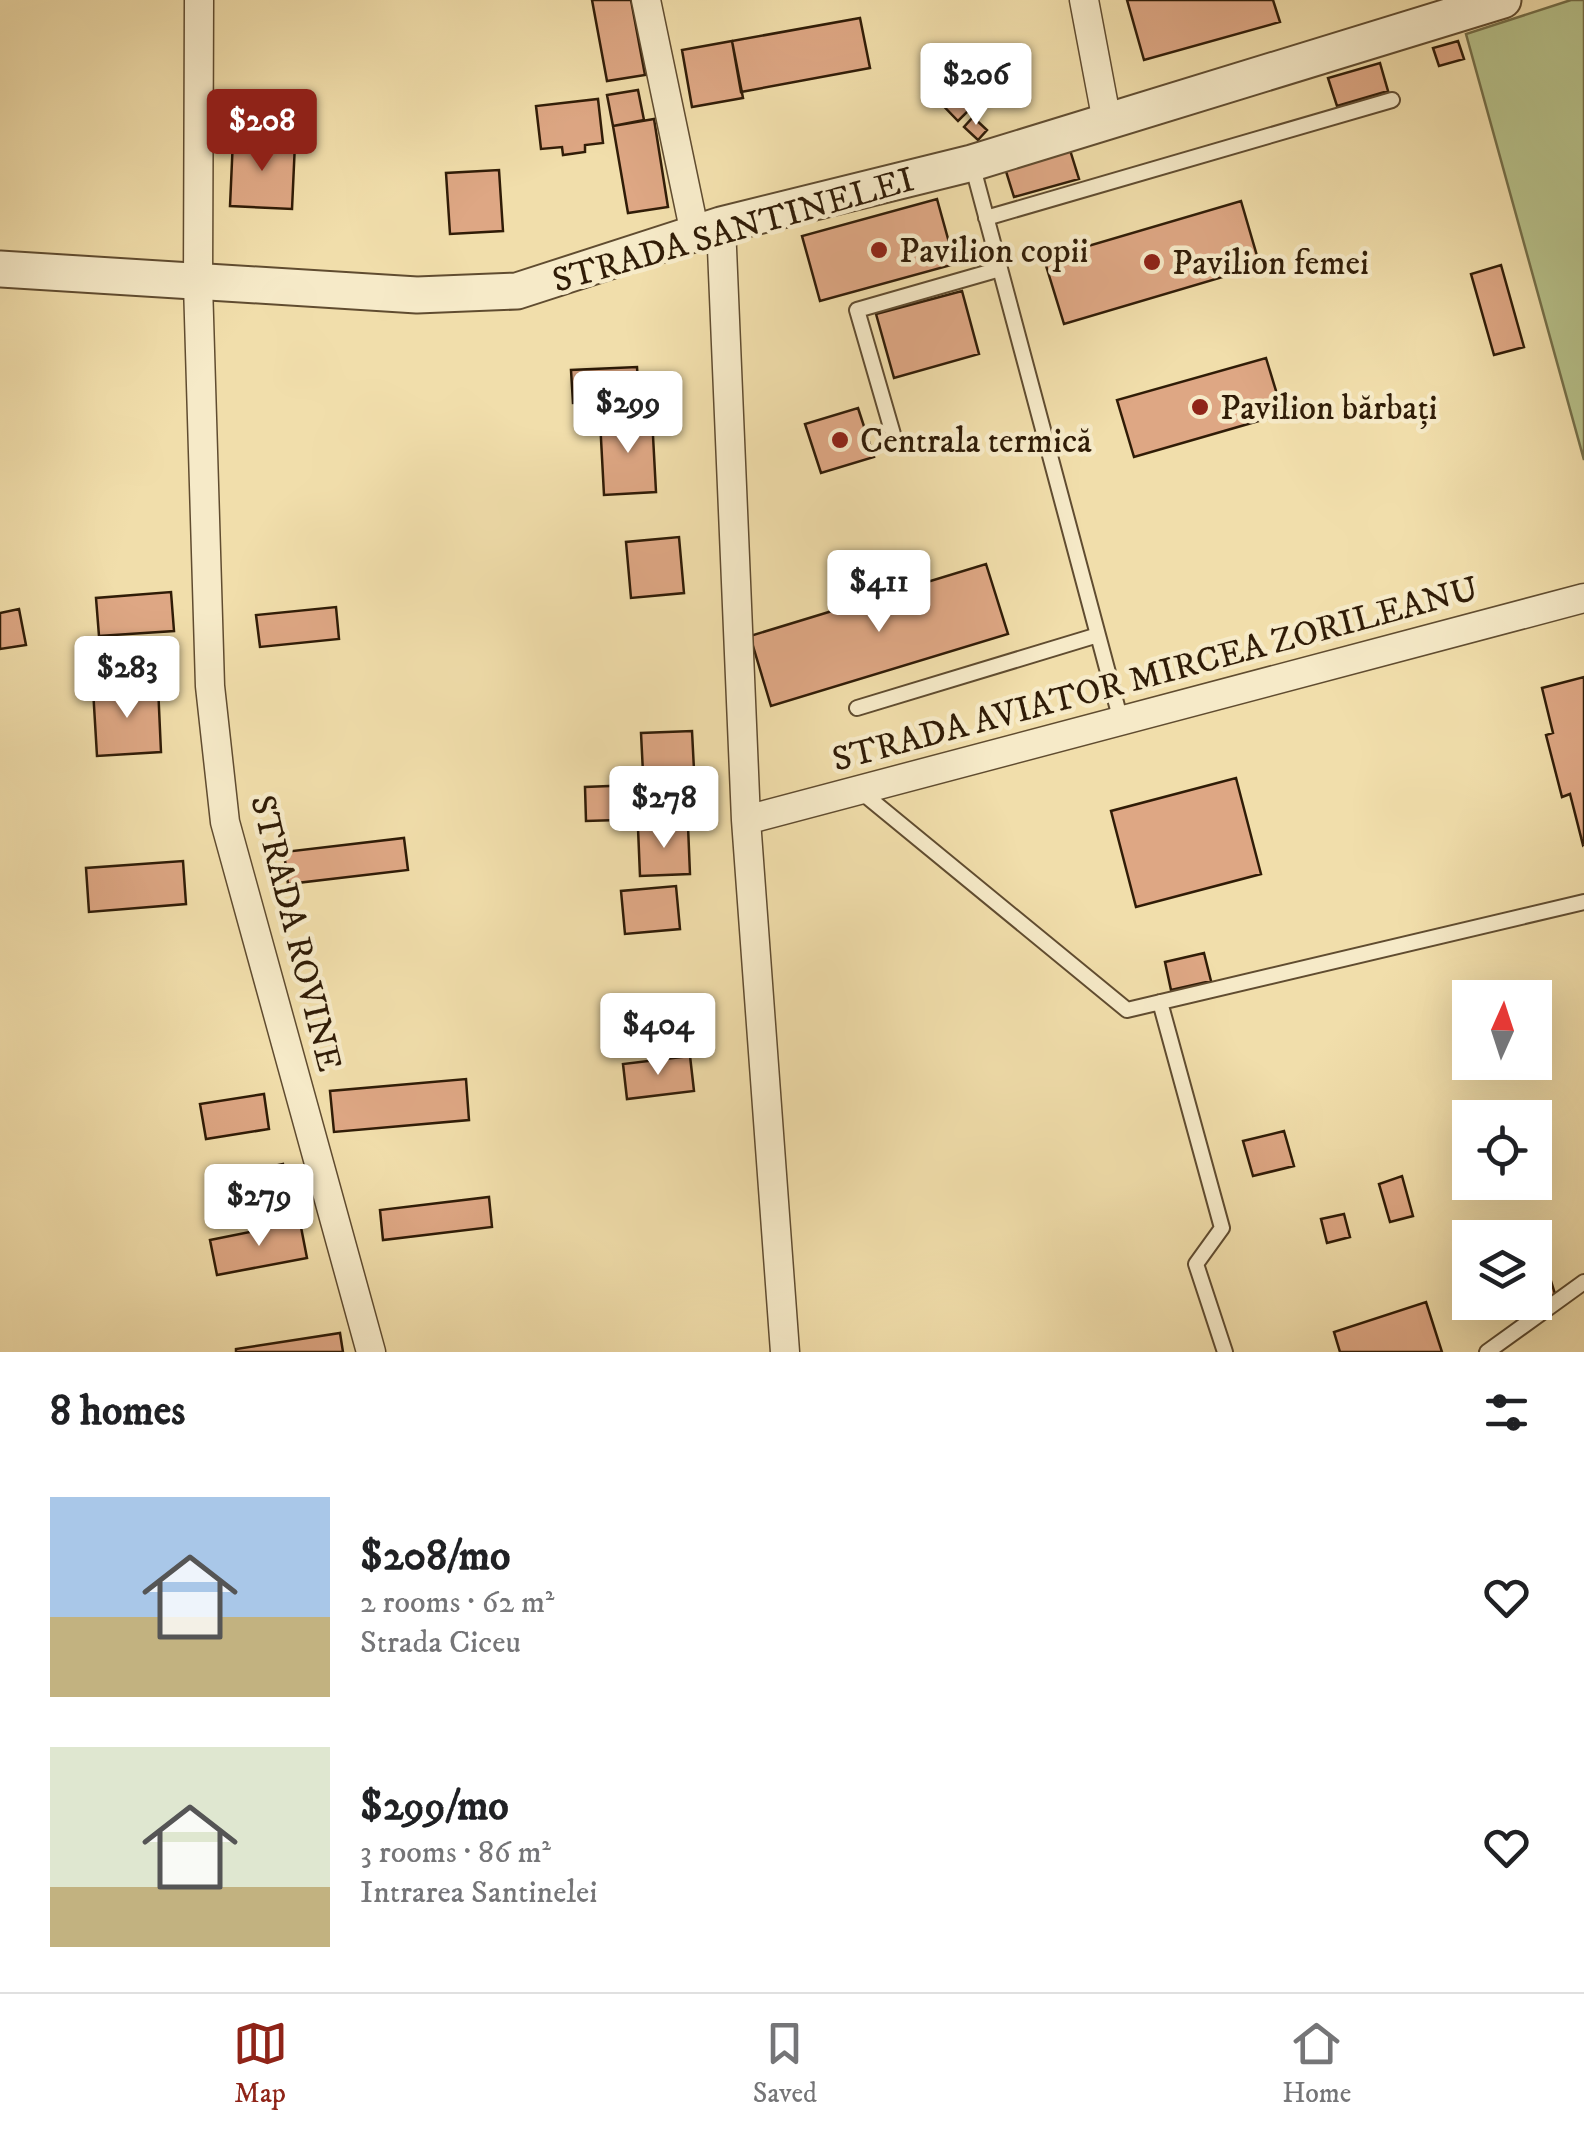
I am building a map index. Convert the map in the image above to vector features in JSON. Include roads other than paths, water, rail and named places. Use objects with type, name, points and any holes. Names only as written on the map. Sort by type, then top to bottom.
[{"type":"street","name":"STRADA ROVINE","points":[[199,0],[198,284],[210,686],[224,822],[371,1352]]},
{"type":"street","points":[[646,0],[708,229],[784,1352]]},
{"type":"street","points":[[1084,0],[1107,122]]},
{"type":"street","name":"STRADA SANTINELEI","points":[[0,268],[198,284],[417,295],[517,291],[708,229],[972,163],[1503,0]]},
{"type":"street","name":"STRADA AVIATOR MIRCEA ZORILEANU","points":[[746,820],[1584,598]]},
{"type":"lane","points":[[986,218],[1392,100]]},
{"type":"lane","points":[[972,163],[1121,721]]},
{"type":"lane","points":[[895,441],[857,310],[1000,269]]},
{"type":"lane","points":[[857,708],[1098,635]]},
{"type":"lane","points":[[858,790],[1127,1010],[1584,902]]},
{"type":"lane","points":[[1160,1002],[1222,1228],[1196,1264],[1225,1352]]},
{"type":"lane","points":[[1487,1352],[1584,1282]]},
{"type":"place","name":"Pavilion copii","points":[[879,250]]},
{"type":"place","name":"Pavilion femei","points":[[1152,262]]},
{"type":"place","name":"Pavilion bărbați","points":[[1200,407]]},
{"type":"place","name":"Centrala termică","points":[[840,440]]}]
